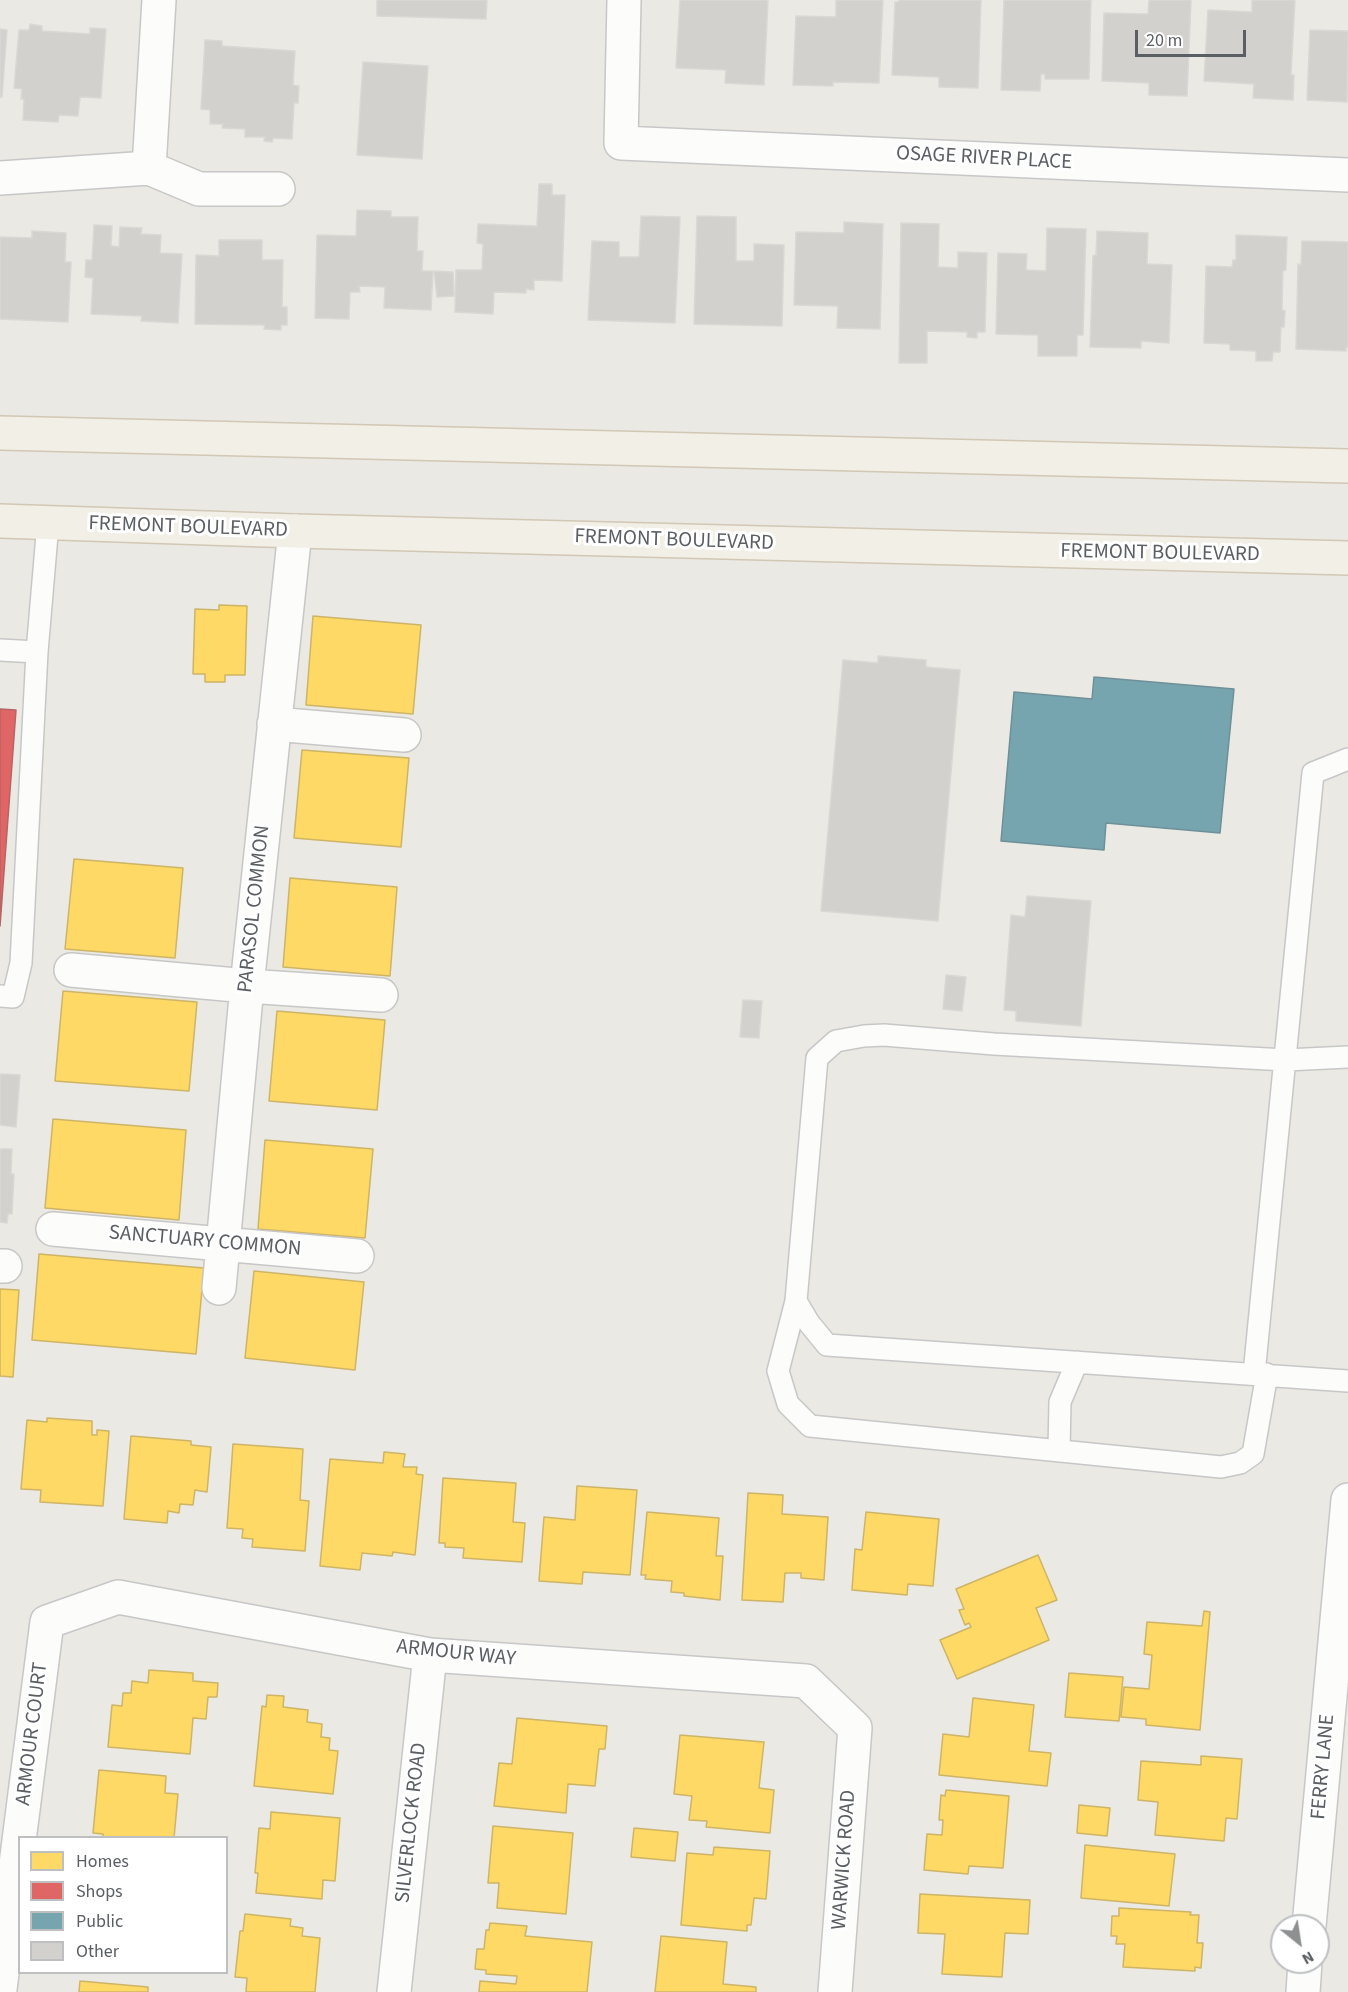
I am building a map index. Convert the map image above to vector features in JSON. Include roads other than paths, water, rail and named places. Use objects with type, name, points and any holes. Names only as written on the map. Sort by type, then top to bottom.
[{"type":"main road","points":[[0,433],[1348,466]]},
{"type":"main road","name":"FREMONT BOULEVARD","points":[[0,521],[295,531],[1348,558]]},
{"type":"street","points":[[149,168],[159,0]]},
{"type":"street","name":"OSAGE RIVER PLACE","points":[[624,0],[621,143],[1348,175]]},
{"type":"street","points":[[0,178],[149,168],[199,189],[279,189]]},
{"type":"street","name":"PARASOL COMMON","points":[[219,1288],[247,986],[295,531]]},
{"type":"street","points":[[274,724],[404,735]]},
{"type":"street","points":[[71,970],[247,986],[381,995]]},
{"type":"street","name":"SANCTUARY COMMON","points":[[53,1229],[357,1256]]},
{"type":"street","name":"FERRY LANE","points":[[1311,1914],[1337,1762],[1348,1500]]},
{"type":"street","name":"ARMOUR WAY","points":[[47,1623],[118,1597],[429,1655],[806,1681],[855,1728]]},
{"type":"street","name":"ARMOUR COURT","points":[[20,1836],[47,1623]]},
{"type":"street","name":"SILVERLOCK ROAD","points":[[394,1992],[429,1655]]},
{"type":"street","name":"WARWICK ROAD","points":[[835,1992],[855,1728]]},
{"type":"street","name":"ARMOUR COURT","points":[[0,1989],[18,1849]]},
{"type":"street","points":[[1303,1992],[1304,1974]]},
{"type":"lane","points":[[0,996],[13,997],[21,963],[37,652],[48,523]]},
{"type":"lane","points":[[0,650],[37,652]]},
{"type":"lane","points":[[1348,759],[1313,773],[1286,1060],[1253,1454],[1240,1463],[1221,1467],[810,1426],[788,1404],[778,1371],[796,1301],[817,1058],[836,1041],[884,1035],[994,1044],[1286,1060],[1348,1057]]},
{"type":"lane","points":[[796,1301],[809,1323],[828,1345],[1348,1381]]},
{"type":"lane","points":[[1059,1450],[1060,1402],[1077,1362]]}]
